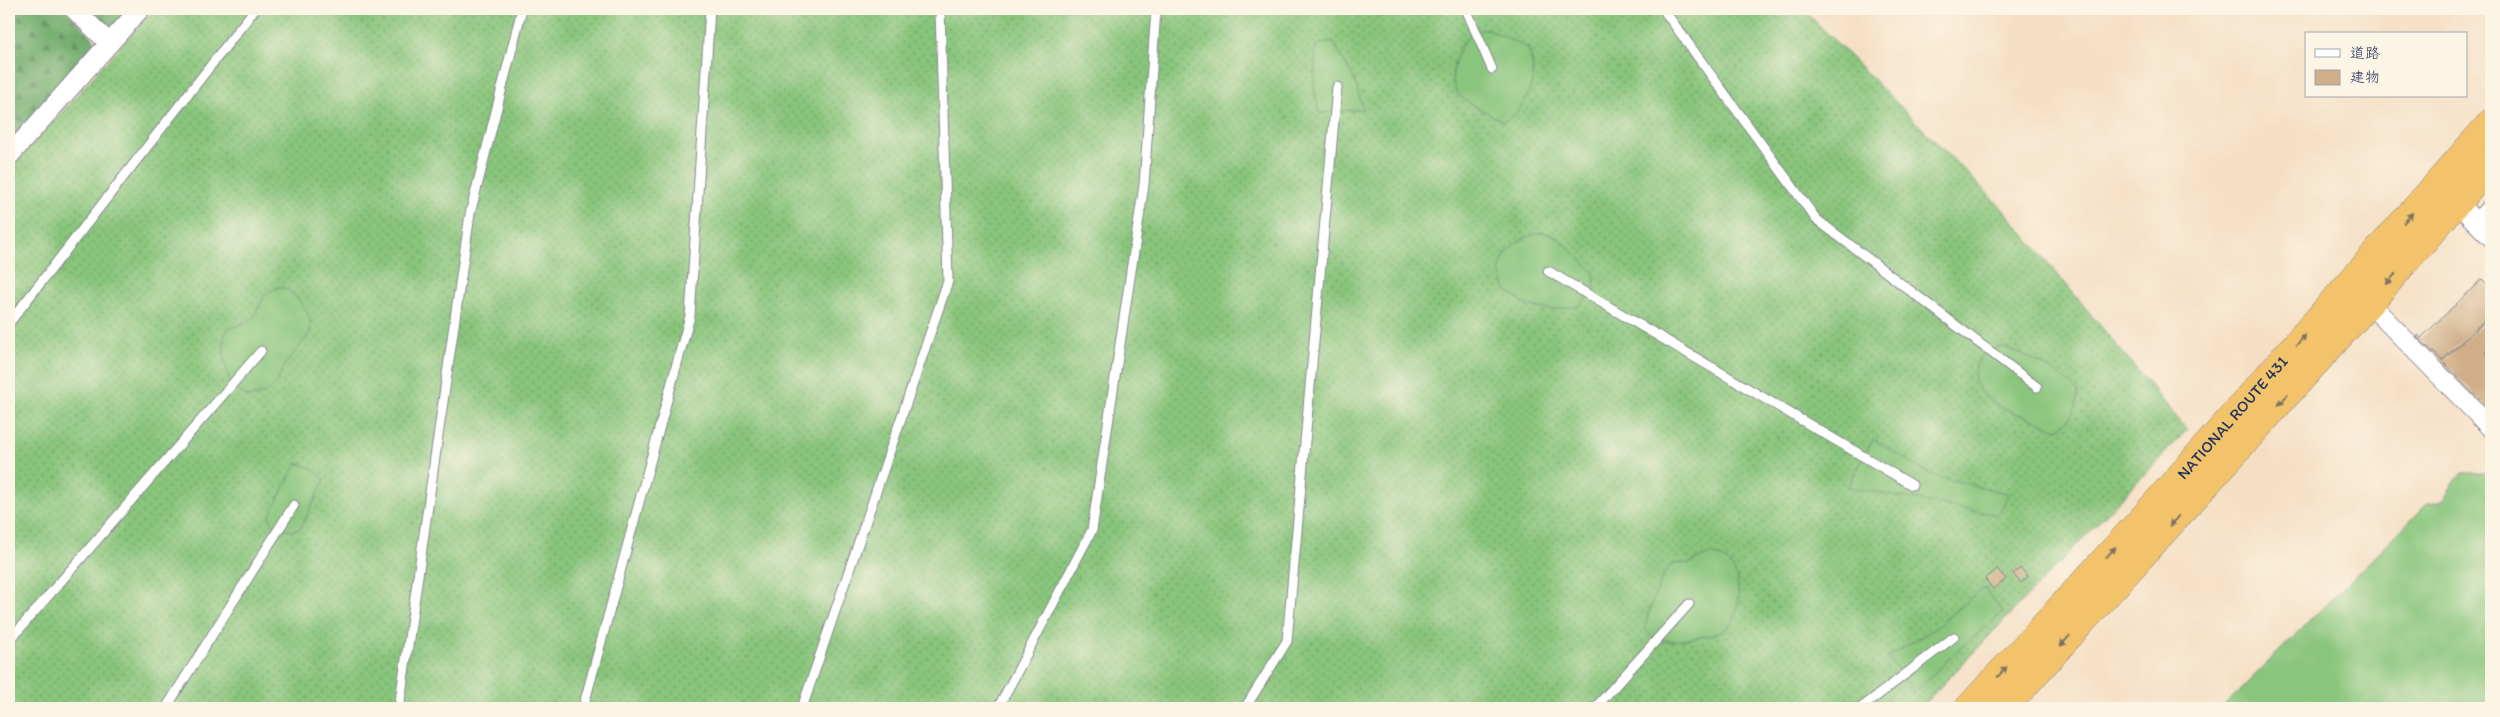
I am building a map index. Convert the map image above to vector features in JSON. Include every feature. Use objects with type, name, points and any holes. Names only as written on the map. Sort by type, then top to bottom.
[{"type":"highway","name":"NATIONAL ROUTE 431","points":[[1969,708],[2152,507],[2491,123]]},
{"type":"highway","name":"NATIONAL ROUTE 431","points":[[2004,708],[2370,303],[2491,163]]},
{"type":"street","points":[[74,9],[109,43]]},
{"type":"street","points":[[9,156],[140,9]]},
{"type":"street","points":[[2457,203],[2491,237]]},
{"type":"street","points":[[2477,222],[2491,208]]},
{"type":"street","points":[[2370,303],[2491,428]]},
{"type":"lane","points":[[9,323],[255,9]]},
{"type":"lane","points":[[399,708],[470,214],[522,9]]},
{"type":"lane","points":[[583,708],[690,316],[710,9]]},
{"type":"lane","points":[[802,708],[948,281],[940,9]]},
{"type":"lane","points":[[998,708],[1092,530],[1144,185],[1156,9]]},
{"type":"lane","points":[[1466,9],[1492,69]]},
{"type":"lane","points":[[1663,9],[1816,219],[2037,387]]},
{"type":"lane","points":[[1245,708],[1287,641],[1337,87]]},
{"type":"lane","points":[[1548,271],[1912,485]]},
{"type":"lane","points":[[9,641],[261,351]]},
{"type":"lane","points":[[166,708],[294,505]]},
{"type":"lane","points":[[1596,708],[1690,604]]},
{"type":"lane","points":[[1861,708],[1954,636]]},
{"type":"green space","points":[[9,9],[65,9],[94,39],[94,47],[9,144]]},
{"type":"green space","points":[[83,9],[128,9],[109,31]]},
{"type":"green space","points":[[154,9],[1803,9],[2005,211],[2187,430],[1920,708],[9,708],[9,171]]},
{"type":"green space","points":[[1487,29],[1528,48],[1531,58],[1533,69],[1530,90],[1520,108],[1504,122],[1458,95],[1452,80],[1457,54],[1465,40],[1478,31]]},
{"type":"green space","points":[[1333,42],[1354,79],[1363,109],[1319,113],[1314,87],[1316,45]]},
{"type":"green space","points":[[1543,232],[1556,236],[1594,272],[1595,282],[1593,291],[1579,306],[1550,310],[1527,305],[1506,290],[1501,275],[1503,259],[1517,243],[1529,236]]},
{"type":"green space","points":[[280,287],[294,295],[301,303],[307,312],[311,327],[305,339],[284,366],[272,388],[267,392],[249,397],[242,394],[230,382],[224,350],[225,335],[229,329],[251,320],[264,297]]},
{"type":"green space","points":[[2002,347],[2053,371],[2078,392],[2077,403],[2073,413],[2062,426],[2057,429],[2012,412],[1987,399],[1979,390],[1975,379],[1978,361],[1986,352]]},
{"type":"green space","points":[[1873,439],[1931,475],[2009,494],[1998,515],[1848,487]]},
{"type":"green space","points":[[297,463],[311,468],[325,479],[300,529],[291,531],[272,523],[270,515]]},
{"type":"green space","points":[[2462,473],[2491,473],[2491,708],[2222,708],[2427,504],[2440,501]]},
{"type":"green space","points":[[1712,554],[1729,564],[1737,579],[1738,604],[1734,619],[1730,625],[1717,633],[1686,639],[1668,641],[1652,636],[1645,629],[1646,623],[1655,594],[1668,568],[1673,564],[1690,563]]},
{"type":"green space","points":[[1984,588],[2003,612],[1953,655],[1914,693],[1888,657],[1934,629]]},
{"type":"building","points":[[2482,279],[2491,289],[2491,314],[2442,360],[2417,337],[2418,335],[2421,338]]},
{"type":"building","points":[[2491,316],[2491,347],[2485,352],[2491,358],[2491,412],[2442,361]]},
{"type":"building","points":[[2021,568],[2028,577],[2021,583],[2013,574]]},
{"type":"building","points":[[1997,569],[2006,579],[1993,589],[1985,579]]}]
